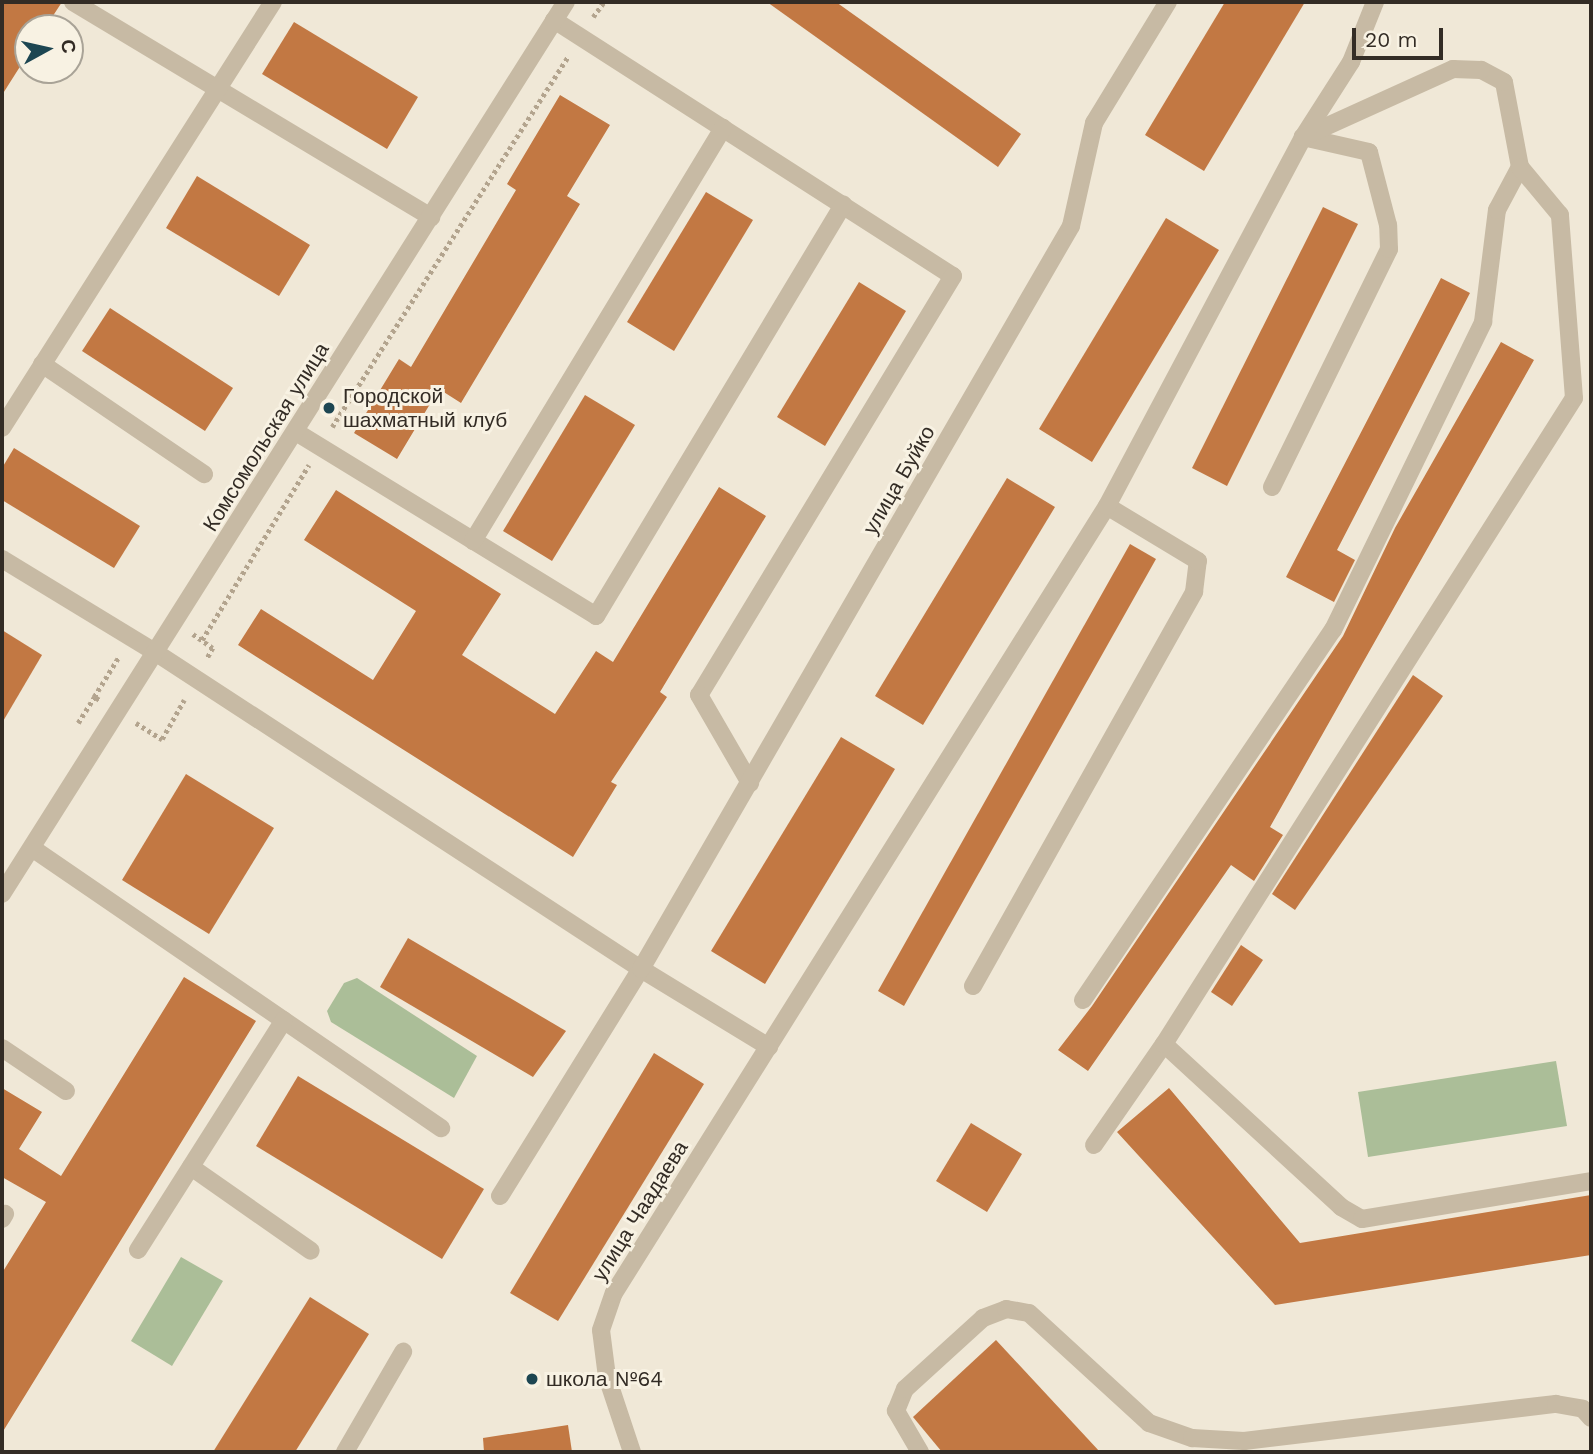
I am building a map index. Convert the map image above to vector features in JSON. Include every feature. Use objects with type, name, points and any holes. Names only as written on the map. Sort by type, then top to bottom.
[{"type":"street","points":[[73,2],[431,217]]},
{"type":"street","points":[[2,428],[273,2]]},
{"type":"street","name":"Комсомольская улица","points":[[2,894],[158,654],[566,2]]},
{"type":"street","name":"улица Буйко","points":[[500,1196],[641,969],[1071,226],[1094,122],[1168,2]]},
{"type":"street","name":"улица Чаадаева","points":[[632,1452],[607,1377],[601,1330],[614,1293],[1107,506],[1303,137],[1350,62],[1375,2]]},
{"type":"street","points":[[554,20],[953,276],[699,695],[750,783]]},
{"type":"street","points":[[1094,1145],[1164,1044],[1574,398],[1560,215],[1520,167],[1503,82],[1481,71],[1453,69],[1303,137]]},
{"type":"street","points":[[473,541],[723,128]]},
{"type":"street","points":[[1272,487],[1389,250],[1388,225],[1369,152],[1303,137]]},
{"type":"street","points":[[1083,1000],[1333,630],[1483,322],[1497,210],[1520,167]]},
{"type":"street","points":[[296,432],[596,616],[843,205]]},
{"type":"street","points":[[42,365],[204,474]]},
{"type":"street","points":[[973,986],[1195,592],[1198,561],[1107,506]]},
{"type":"street","points":[[2,559],[158,654],[641,969],[769,1047]]},
{"type":"street","points":[[32,848],[442,1128]]},
{"type":"street","points":[[138,1250],[284,1020]]},
{"type":"street","points":[[1164,1044],[1341,1207],[1362,1219],[1591,1181]]},
{"type":"street","points":[[2,1048],[66,1091]]},
{"type":"street","points":[[191,1167],[311,1251]]},
{"type":"street","points":[[920,1452],[896,1411],[905,1389],[983,1318],[1006,1309],[1029,1313],[1149,1423],[1192,1438],[1244,1441],[1556,1404],[1583,1409],[1591,1418]]},
{"type":"street","points":[[345,1452],[403,1352]]},
{"type":"path","points":[[202,640],[320,446],[604,2]]},
{"type":"green space","points":[[357,978],[477,1056],[454,1098],[331,1022],[327,1011],[344,983]]},
{"type":"green space","points":[[1556,1061],[1567,1126],[1368,1157],[1358,1092]]},
{"type":"green space","points":[[181,1257],[223,1281],[172,1366],[131,1341]]},
{"type":"building","points":[[2,2],[62,2],[54,14],[14,14],[14,76],[2,95]]},
{"type":"building","points":[[767,2],[836,2],[1021,134],[998,167]]},
{"type":"building","points":[[1225,2],[1305,2],[1204,171],[1145,135]]},
{"type":"building","points":[[294,22],[418,97],[387,149],[262,74]]},
{"type":"building","points":[[560,95],[610,125],[567,196],[580,204],[461,403],[439,389],[397,459],[354,433],[399,359],[411,367],[516,190],[507,184]]},
{"type":"building","points":[[197,176],[310,245],[279,296],[166,228]]},
{"type":"building","points":[[706,192],[753,220],[674,351],[627,322]]},
{"type":"building","points":[[1323,207],[1358,224],[1227,486],[1192,468]]},
{"type":"building","points":[[1166,218],[1219,250],[1092,462],[1039,429]]},
{"type":"building","points":[[1441,278],[1470,293],[1337,550],[1355,560],[1334,602],[1286,577]]},
{"type":"building","points":[[859,282],[906,311],[825,446],[777,417]]},
{"type":"building","points":[[110,308],[233,388],[205,431],[82,351]]},
{"type":"building","points":[[1501,342],[1534,360],[1270,827],[1283,835],[1254,881],[1231,865],[1088,1071],[1058,1050],[1092,1006],[1343,636],[1395,528]]},
{"type":"building","points":[[585,395],[635,425],[552,561],[503,531]]},
{"type":"building","points":[[14,448],[140,526],[114,568],[2,500],[2,468]]},
{"type":"building","points":[[1007,478],[1055,507],[923,725],[875,696]]},
{"type":"building","points":[[719,487],[766,516],[660,692],[667,697],[611,782],[617,785],[573,857],[238,645],[261,609],[373,680],[416,611],[304,540],[336,490],[501,594],[462,655],[555,714],[596,651],[613,662]]},
{"type":"building","points":[[1130,544],[1156,559],[904,1006],[878,991]]},
{"type":"building","points":[[2,630],[42,655],[2,723]]},
{"type":"building","points":[[1413,675],[1443,696],[1295,910],[1272,894]]},
{"type":"building","points":[[841,737],[895,769],[765,984],[711,951]]},
{"type":"building","points":[[186,774],[274,828],[209,934],[122,880]]},
{"type":"building","points":[[408,938],[566,1031],[533,1077],[380,987]]},
{"type":"building","points":[[1241,945],[1263,960],[1232,1006],[1211,992]]},
{"type":"building","points":[[184,977],[256,1021],[2,1433],[2,1273],[46,1202],[2,1177],[2,1088],[42,1112],[19,1149],[61,1176]]},
{"type":"building","points":[[654,1053],[704,1084],[558,1321],[510,1293]]},
{"type":"building","points":[[298,1076],[484,1189],[442,1259],[256,1146]]},
{"type":"building","points":[[1169,1088],[1300,1243],[1591,1195],[1591,1255],[1275,1305],[1117,1132]]},
{"type":"building","points":[[971,1123],[1022,1154],[987,1212],[936,1181]]},
{"type":"building","points":[[310,1297],[369,1334],[295,1452],[213,1452]]},
{"type":"building","points":[[996,1340],[1100,1452],[942,1452],[913,1417]]},
{"type":"building","points":[[568,1425],[572,1452],[484,1452],[483,1438]]},
{"type":"place","name":"Городской шахматный клуб","points":[[329,408]]},
{"type":"place","name":"школа №64","points":[[532,1379]]}]
